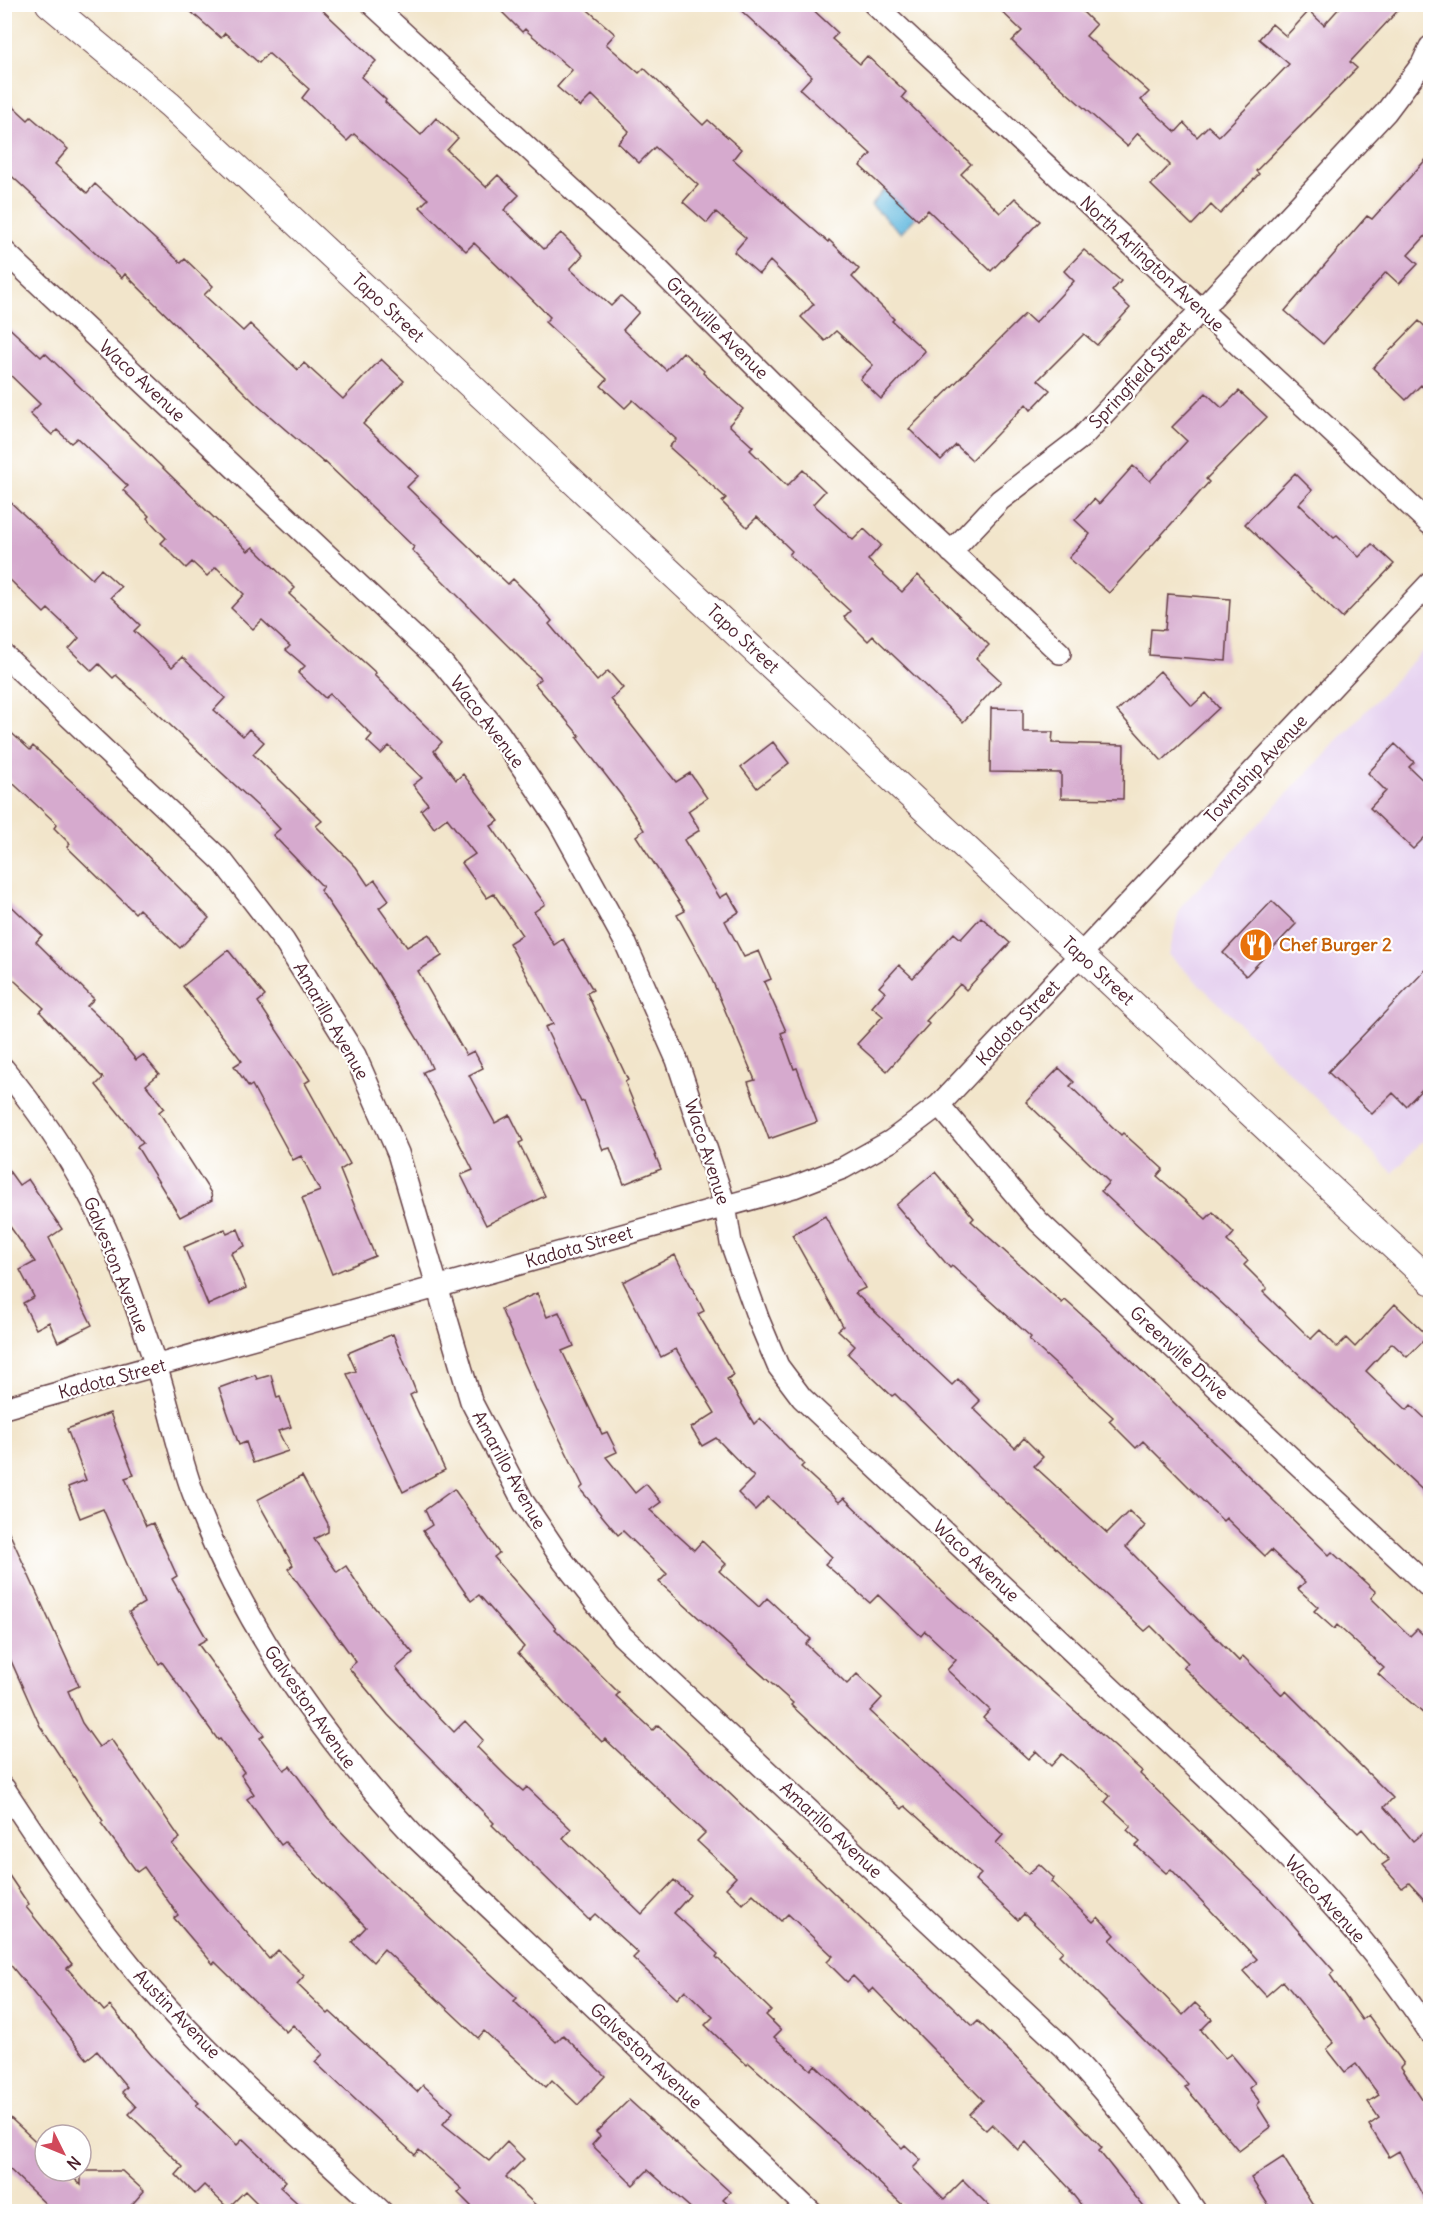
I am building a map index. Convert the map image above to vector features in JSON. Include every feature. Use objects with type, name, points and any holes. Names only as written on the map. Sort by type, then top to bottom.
[{"type":"street","name":"Tapo Street","points":[[49,4],[179,113],[1431,1281]]},
{"type":"street","name":"Granville Avenue","points":[[372,4],[649,260],[796,407],[1060,653]]},
{"type":"street","name":"North Arlington Avenue","points":[[874,4],[1431,524]]},
{"type":"street","name":"Springfield Street","points":[[951,552],[1000,500],[1082,437],[1386,112],[1422,64],[1431,47]]},
{"type":"street","name":"Waco Avenue","points":[[4,251],[443,664],[499,733],[559,822],[625,942],[676,1060],[725,1205],[731,1243],[759,1321],[778,1366],[802,1398],[1269,1837],[1344,1917],[1408,1997],[1431,2033]]},
{"type":"street","name":"Township Avenue","points":[[1082,956],[1431,583]]},
{"type":"street","name":"Amarillo Avenue","points":[[4,655],[222,862],[284,941],[355,1055],[398,1153],[471,1401],[524,1503],[563,1561],[622,1635],[1062,2047],[1117,2105],[1166,2166],[1196,2211]]},
{"type":"street","name":"Kadota Street","points":[[4,1408],[794,1187],[843,1168],[891,1142],[939,1105],[1082,956]]},
{"type":"street","name":"Galveston Avenue","points":[[4,1069],[42,1116],[89,1195],[119,1264],[156,1367],[193,1492],[224,1566],[264,1641],[329,1738],[362,1780],[416,1838],[811,2211]]},
{"type":"street","name":"Greenville Drive","points":[[939,1105],[1038,1221],[1431,1588]]},
{"type":"street","name":"Austin Avenue","points":[[4,1788],[70,1889],[138,1975],[199,2040],[382,2211]]},
{"type":"shaded area","points":[[1430,643],[1430,1133],[1393,1173],[1169,955],[1180,907]]},
{"type":"water","points":[[885,189],[916,217],[901,233],[871,205]]},
{"type":"building","points":[[182,4],[316,4],[376,61],[361,77],[386,100],[385,102],[421,135],[436,118],[458,138],[447,150],[486,187],[498,175],[519,195],[504,210],[544,249],[561,233],[583,255],[570,269],[611,306],[621,296],[639,312],[623,330],[666,370],[683,352],[704,371],[703,373],[743,409],[729,425],[753,447],[750,450],[787,486],[803,470],[825,491],[813,504],[853,540],[864,529],[881,545],[868,560],[902,592],[918,575],[989,645],[976,658],[1001,681],[963,722],[873,636],[868,641],[844,617],[850,611],[789,555],[792,551],[757,517],[747,527],[722,502],[726,498],[669,447],[676,439],[633,400],[625,408],[601,386],[607,379],[545,322],[550,317],[474,243],[466,251],[420,207],[428,199],[354,134],[347,141],[302,98],[309,89],[268,53],[259,63],[225,33],[221,38]]},
{"type":"building","points":[[494,4],[581,4],[615,34],[606,44],[639,73],[644,68],[703,125],[708,120],[741,149],[733,159],[828,242],[829,240],[859,269],[852,277],[894,319],[892,321],[925,351],[881,399],[860,379],[873,365],[836,331],[825,341],[801,317],[814,304],[770,261],[759,274],[734,252],[746,238],[716,212],[707,223],[683,202],[698,185],[655,147],[639,163],[618,143],[629,131],[592,95],[580,107],[557,87],[572,70],[525,29],[522,32]]},
{"type":"building","points":[[734,4],[807,4],[838,33],[832,39],[860,64],[867,56],[906,92],[902,97],[971,164],[961,174],[1000,213],[1015,198],[1040,221],[991,271],[928,210],[918,220],[860,166],[871,154],[800,89],[812,76]]},
{"type":"building","points":[[994,4],[1075,4],[1096,25],[1086,36],[1149,92],[1141,100],[1176,132],[1184,123],[1197,137],[1208,126],[1219,136],[1289,64],[1259,39],[1272,24],[1286,36],[1309,11],[1324,25],[1343,4],[1404,4],[1350,62],[1357,68],[1256,171],[1259,174],[1220,214],[1211,205],[1192,225],[1151,185],[1170,165],[1138,133],[1127,146],[1048,76],[1012,41],[1022,31]]},
{"type":"building","points":[[4,98],[28,120],[31,117],[68,149],[55,164],[87,193],[95,184],[181,263],[185,259],[213,286],[204,295],[243,331],[250,324],[298,370],[304,363],[343,399],[381,359],[404,381],[363,424],[418,476],[407,487],[508,584],[513,579],[537,603],[552,621],[549,624],[597,681],[608,671],[623,688],[611,699],[676,782],[690,773],[707,798],[688,811],[700,830],[684,840],[720,898],[728,893],[739,912],[725,921],[744,957],[759,951],[771,979],[764,982],[786,1031],[781,1033],[817,1122],[769,1139],[748,1082],[755,1080],[709,973],[677,915],[685,911],[636,836],[644,830],[621,795],[577,738],[580,736],[535,684],[541,679],[412,550],[414,547],[325,462],[256,404],[125,274],[122,278],[4,169]]},
{"type":"building","points":[[1431,154],[1431,230],[1408,255],[1418,264],[1399,284],[1386,272],[1323,344],[1285,311],[1367,216],[1372,219]]},
{"type":"building","points":[[1084,250],[1121,281],[1112,291],[1130,308],[1097,345],[1084,334],[1038,380],[1050,390],[1031,410],[1026,404],[972,460],[956,445],[941,460],[909,429],[1025,314],[1035,323],[1074,281],[1064,271]]},
{"type":"building","points":[[1419,321],[1431,332],[1431,395],[1421,385],[1406,400],[1373,368]]},
{"type":"building","points":[[4,323],[41,357],[45,353],[248,551],[253,547],[295,588],[289,594],[376,673],[374,675],[442,742],[434,751],[456,780],[463,774],[499,821],[491,826],[545,904],[534,912],[554,945],[563,939],[593,990],[587,993],[628,1080],[625,1082],[661,1169],[624,1184],[610,1148],[603,1150],[584,1101],[581,1102],[545,1027],[553,1024],[509,943],[522,935],[494,894],[487,898],[462,863],[475,854],[447,818],[434,828],[421,810],[428,804],[413,785],[422,778],[389,746],[381,754],[367,741],[372,735],[330,694],[325,698],[298,673],[305,666],[286,650],[290,646],[262,620],[253,629],[231,608],[244,594],[216,567],[207,576],[192,562],[186,568],[161,543],[166,538],[147,518],[149,516],[123,490],[128,486],[77,438],[71,443],[57,430],[52,435],[30,414],[40,404],[4,369]]},
{"type":"building","points":[[1239,391],[1267,417],[1206,479],[1209,482],[1109,593],[1069,558],[1090,534],[1075,520],[1094,499],[1099,504],[1133,466],[1150,481],[1187,441],[1172,427],[1206,393],[1222,408]]},
{"type":"building","points":[[1295,473],[1312,490],[1299,504],[1334,538],[1337,536],[1359,557],[1372,544],[1394,564],[1342,618],[1245,524]]},
{"type":"building","points":[[4,496],[92,579],[101,569],[121,587],[111,597],[140,625],[134,631],[172,667],[182,657],[225,698],[214,710],[243,736],[249,729],[264,742],[253,754],[322,821],[316,826],[356,867],[368,885],[375,880],[389,900],[379,908],[407,947],[429,934],[442,956],[418,971],[466,1055],[474,1051],[483,1068],[469,1075],[495,1123],[510,1115],[523,1141],[519,1143],[545,1196],[486,1225],[461,1175],[473,1170],[423,1072],[432,1068],[423,1048],[376,971],[320,890],[323,887],[273,835],[280,829],[264,812],[116,675],[113,678],[99,664],[92,671],[69,649],[79,638],[48,609],[44,613],[4,574]]},
{"type":"building","points":[[1168,594],[1230,599],[1226,661],[1149,655],[1151,629],[1165,630]]},
{"type":"building","points":[[1160,671],[1192,706],[1206,693],[1219,708],[1162,761],[1117,711]]},
{"type":"building","points":[[991,708],[1023,709],[1023,732],[1053,732],[1052,743],[1124,745],[1123,799],[1061,798],[1061,773],[990,772]]},
{"type":"building","points":[[4,726],[30,750],[33,746],[94,802],[209,918],[180,948],[139,909],[135,913],[67,847],[70,844],[54,828],[57,824],[4,775]]},
{"type":"building","points":[[773,742],[789,763],[757,788],[741,767]]},
{"type":"building","points":[[1395,744],[1414,762],[1409,767],[1431,788],[1431,831],[1413,849],[1370,808],[1386,791],[1368,773]]},
{"type":"building","points":[[4,899],[42,935],[36,942],[94,999],[87,1006],[111,1029],[136,1060],[143,1055],[159,1074],[146,1085],[164,1108],[159,1112],[211,1193],[212,1200],[180,1217],[137,1147],[143,1143],[96,1085],[103,1078],[40,1012],[44,1008],[4,971]]},
{"type":"building","points":[[1272,901],[1296,924],[1246,976],[1223,953]]},
{"type":"building","points":[[981,917],[1010,943],[966,990],[960,984],[926,1021],[929,1024],[887,1071],[857,1044],[883,1016],[872,1007],[885,992],[879,987],[899,965],[913,978],[954,933],[961,939]]},
{"type":"building","points":[[228,950],[265,996],[258,1002],[310,1080],[305,1083],[350,1164],[340,1170],[375,1256],[332,1274],[302,1198],[320,1191],[301,1156],[293,1160],[252,1085],[249,1087],[234,1066],[242,1061],[183,986]]},
{"type":"building","points":[[1431,964],[1431,1080],[1406,1106],[1393,1093],[1372,1114],[1328,1072]]},
{"type":"building","points":[[1059,1068],[1074,1082],[1070,1086],[1121,1135],[1123,1133],[1163,1169],[1157,1176],[1206,1219],[1213,1212],[1234,1233],[1227,1241],[1248,1261],[1244,1265],[1267,1288],[1263,1292],[1311,1339],[1320,1330],[1337,1347],[1346,1338],[1355,1347],[1395,1304],[1428,1336],[1407,1357],[1392,1343],[1366,1371],[1407,1410],[1411,1405],[1431,1424],[1431,1498],[1101,1191],[1109,1182],[1026,1102]]},
{"type":"building","points":[[4,1164],[19,1185],[28,1179],[62,1229],[49,1238],[92,1325],[58,1342],[49,1322],[36,1329],[23,1303],[34,1297],[20,1270],[35,1262],[4,1218]]},
{"type":"building","points":[[935,1172],[974,1218],[971,1221],[1062,1303],[1065,1300],[1111,1341],[1329,1555],[1332,1552],[1376,1592],[1371,1598],[1410,1636],[1417,1629],[1431,1642],[1431,1720],[1378,1674],[1384,1668],[1337,1625],[1334,1629],[1314,1611],[1318,1607],[1298,1589],[1305,1582],[1271,1550],[1265,1556],[1226,1518],[1223,1521],[1143,1441],[1136,1448],[1109,1421],[1113,1417],[1029,1340],[1031,1337],[952,1266],[950,1268],[896,1205]]},
{"type":"building","points":[[825,1216],[865,1288],[855,1293],[952,1385],[958,1379],[980,1401],[973,1408],[1015,1448],[1024,1438],[1043,1457],[1034,1466],[1107,1533],[1129,1511],[1145,1526],[1126,1547],[1239,1661],[1243,1656],[1282,1695],[1286,1691],[1393,1798],[1384,1807],[1413,1841],[1431,1826],[1431,1907],[1409,1883],[1402,1888],[1382,1865],[1389,1860],[1362,1829],[1358,1833],[1293,1769],[1225,1708],[1183,1667],[1188,1663],[1151,1626],[1145,1631],[981,1479],[895,1394],[892,1396],[848,1354],[855,1346],[838,1330],[843,1326],[792,1235]]},
{"type":"building","points":[[225,1229],[227,1234],[238,1229],[245,1246],[231,1253],[246,1288],[208,1305],[184,1247]]},
{"type":"building","points":[[675,1255],[704,1311],[698,1314],[734,1375],[727,1379],[754,1424],[760,1418],[804,1464],[801,1467],[839,1502],[844,1498],[938,1588],[1142,1771],[1140,1774],[1271,1900],[1334,1971],[1330,1975],[1362,2020],[1368,2015],[1404,2064],[1401,2067],[1431,2112],[1431,2211],[1399,2151],[1389,2157],[1369,2125],[1379,2118],[1368,2102],[1379,2095],[1356,2064],[1345,2072],[1327,2049],[1334,2043],[1283,1981],[1266,1996],[1243,1971],[1257,1959],[1171,1869],[1166,1873],[1136,1846],[1140,1842],[1127,1830],[1131,1826],[1105,1802],[1110,1796],[1062,1754],[1051,1766],[1036,1751],[1028,1759],[983,1718],[990,1710],[947,1670],[956,1660],[925,1631],[921,1636],[878,1595],[870,1603],[825,1564],[832,1557],[768,1497],[755,1510],[738,1493],[754,1477],[716,1438],[702,1446],[691,1428],[715,1413],[676,1349],[661,1357],[623,1282]]},
{"type":"building","points":[[537,1293],[547,1317],[559,1312],[574,1346],[562,1351],[602,1434],[607,1432],[617,1452],[606,1457],[635,1493],[646,1484],[661,1502],[650,1510],[694,1550],[702,1541],[726,1564],[719,1571],[759,1607],[767,1598],[811,1639],[806,1644],[847,1684],[857,1674],[882,1698],[870,1711],[1003,1835],[996,1843],[1028,1874],[1039,1864],[1054,1878],[1051,1882],[1093,1922],[1098,1917],[1115,1935],[1110,1940],[1183,2015],[1195,2003],[1212,2019],[1201,2030],[1225,2058],[1231,2054],[1255,2083],[1249,2088],[1260,2102],[1257,2105],[1271,2127],[1239,2151],[1185,2087],[1188,2084],[1059,1955],[1063,1951],[1024,1914],[1018,1920],[975,1880],[981,1874],[905,1806],[902,1809],[791,1705],[793,1703],[659,1582],[667,1574],[623,1531],[618,1535],[580,1489],[583,1486],[539,1397],[501,1309]]},
{"type":"building","points":[[393,1334],[416,1392],[410,1395],[445,1470],[403,1492],[347,1374],[356,1371],[348,1353]]},
{"type":"building","points":[[255,1375],[257,1379],[271,1375],[277,1398],[280,1397],[291,1427],[278,1431],[288,1451],[253,1463],[246,1442],[239,1445],[219,1388]]},
{"type":"building","points":[[110,1413],[134,1475],[125,1478],[146,1526],[153,1523],[177,1576],[172,1579],[207,1639],[198,1644],[264,1735],[260,1738],[284,1770],[290,1766],[328,1818],[376,1868],[517,1998],[514,2001],[556,2042],[563,2035],[605,2076],[578,2105],[552,2080],[546,2087],[484,2031],[478,2038],[384,1949],[373,1962],[352,1942],[366,1927],[285,1842],[281,1845],[247,1799],[254,1794],[241,1775],[244,1772],[162,1662],[159,1664],[129,1612],[144,1603],[103,1509],[80,1518],[68,1487],[86,1480],[67,1429]]},
{"type":"building","points":[[302,1476],[328,1524],[328,1532],[314,1539],[337,1572],[346,1566],[369,1601],[413,1653],[396,1668],[422,1699],[454,1732],[465,1721],[483,1740],[477,1747],[523,1791],[527,1787],[571,1829],[563,1838],[642,1914],[674,1880],[690,1895],[674,1913],[718,1954],[716,1957],[771,2010],[766,2015],[781,2030],[774,2037],[811,2070],[815,2065],[902,2148],[905,2145],[921,2160],[913,2168],[944,2199],[963,2180],[994,2211],[909,2211],[820,2127],[749,2063],[747,2065],[705,2025],[713,2017],[685,1990],[677,1999],[633,1958],[638,1953],[595,1914],[589,1920],[492,1825],[494,1823],[388,1715],[349,1668],[356,1662],[288,1569],[293,1565],[257,1500]]},
{"type":"building","points":[[454,1489],[499,1553],[494,1557],[555,1629],[619,1693],[616,1696],[653,1730],[658,1725],[973,2026],[978,2021],[1037,2078],[1102,2148],[1099,2151],[1147,2211],[1086,2211],[1071,2190],[1026,2142],[1018,2150],[992,2124],[986,2130],[969,2114],[983,2100],[873,1988],[869,1992],[853,1976],[847,1982],[827,1962],[833,1956],[788,1914],[781,1921],[753,1894],[743,1904],[726,1888],[736,1877],[697,1841],[705,1833],[605,1739],[602,1742],[570,1710],[518,1653],[524,1647],[479,1595],[471,1601],[455,1578],[423,1531],[432,1525],[425,1510]]},
{"type":"building","points":[[4,1521],[79,1686],[68,1691],[82,1723],[99,1747],[111,1739],[180,1838],[172,1844],[269,1959],[278,1950],[304,1976],[297,1984],[328,2014],[330,2012],[417,2092],[423,2085],[453,2112],[443,2124],[489,2161],[507,2142],[524,2159],[506,2177],[542,2211],[476,2211],[458,2193],[462,2189],[419,2150],[415,2155],[315,2062],[323,2054],[293,2025],[286,2032],[215,1962],[213,1964],[174,1918],[178,1915],[144,1867],[137,1872],[101,1823],[103,1821],[40,1726],[4,1645]]},
{"type":"building","points":[[4,1868],[29,1905],[26,1907],[72,1964],[67,1968],[104,2011],[110,2006],[153,2057],[199,2103],[196,2105],[237,2145],[243,2139],[286,2181],[280,2187],[306,2211],[265,2211],[245,2191],[228,2208],[204,2185],[195,2194],[176,2175],[183,2167],[129,2114],[136,2107],[122,2092],[127,2087],[97,2051],[87,2059],[4,1957]]},
{"type":"building","points":[[629,2100],[730,2192],[723,2199],[737,2211],[694,2211],[648,2170],[633,2185],[592,2145],[600,2136],[596,2132]]},
{"type":"building","points":[[4,2112],[33,2139],[33,2183],[79,2183],[81,2185],[81,2183],[93,2183],[93,2171],[122,2171],[144,2191],[126,2211],[53,2211],[4,2164]]},
{"type":"building","points":[[1283,2157],[1317,2211],[1272,2211],[1251,2178]]},
{"type":"place","name":"Chef Burger 2","points":[[1256,945]]}]
